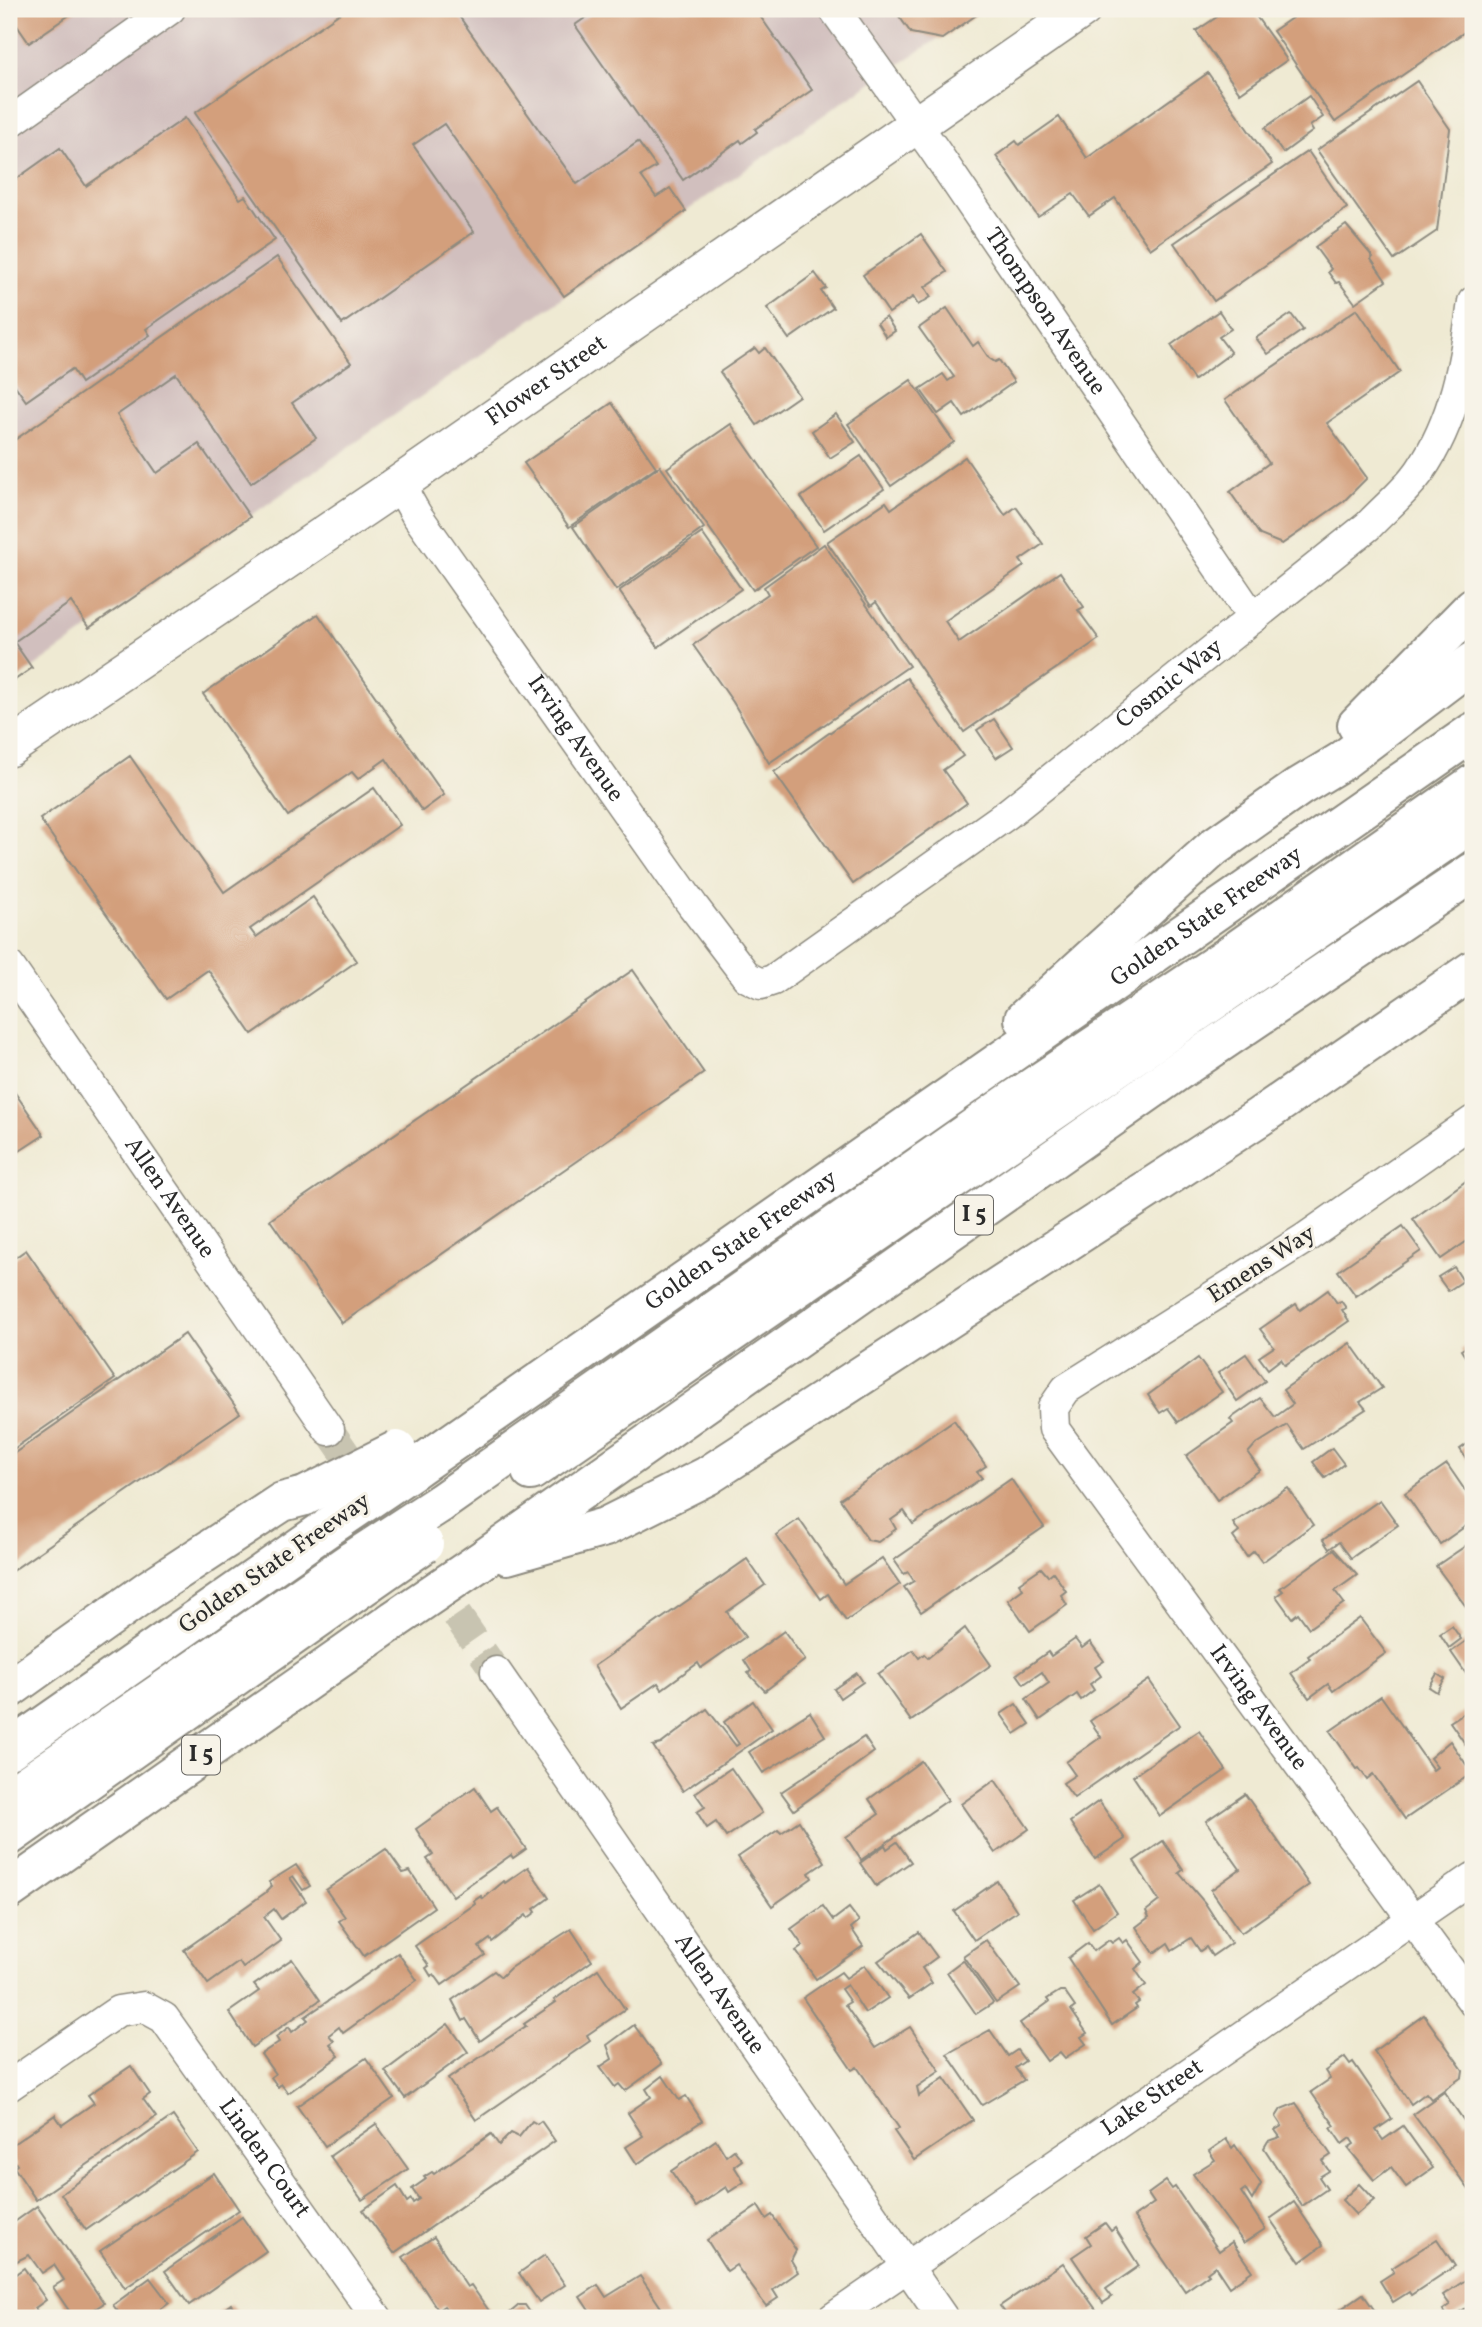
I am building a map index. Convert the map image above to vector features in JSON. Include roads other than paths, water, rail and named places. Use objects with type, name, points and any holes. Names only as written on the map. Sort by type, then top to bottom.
[{"type":"highway","points":[[1299,787],[1473,607]]},
{"type":"highway","points":[[912,1122],[1213,847],[1299,787],[1342,761],[1473,662]]},
{"type":"highway","name":"Golden State Freeway","points":[[9,1750],[330,1526],[405,1460],[494,1413],[1473,732]]},
{"type":"highway","points":[[445,1514],[987,1118],[1227,957],[1473,784]]},
{"type":"highway","points":[[9,1797],[361,1571],[1473,822]]},
{"type":"highway","name":"I 5","points":[[9,1890],[1175,1073],[1473,873]]},
{"type":"highway","points":[[478,1563],[605,1527],[707,1476],[1237,1132],[1473,970]]},
{"type":"highway","points":[[9,1689],[148,1590],[282,1502],[405,1460]]},
{"type":"highway","points":[[9,1836],[361,1571]]},
{"type":"street","points":[[9,123],[170,9]]},
{"type":"street","name":"Thompson Avenue","points":[[834,9],[914,125],[933,148],[1253,618]]},
{"type":"street","name":"Flower Street","points":[[9,748],[398,484],[1083,9]]},
{"type":"street","name":"Cosmic Way","points":[[761,984],[773,980],[1006,815],[1368,526],[1419,471],[1450,416],[1466,352],[1473,302]]},
{"type":"street","name":"Irving Avenue","points":[[398,484],[421,522],[693,906],[747,977],[761,984]]},
{"type":"street","name":"Allen Avenue","points":[[9,966],[329,1430]]},
{"type":"street","name":"Emens Way","points":[[1053,1408],[1066,1390],[1304,1239],[1473,1121]]},
{"type":"street","name":"Irving Avenue","points":[[1053,1408],[1054,1429],[1473,2002]]},
{"type":"street","name":"Allen Avenue","points":[[496,1672],[943,2318]]},
{"type":"street","name":"Lake Street","points":[[833,2318],[1473,1878]]},
{"type":"street","name":"Linden Court","points":[[9,2086],[118,2011],[144,2007],[164,2018],[377,2318]]},
{"type":"tunnel","points":[[329,1430],[496,1672]]}]
